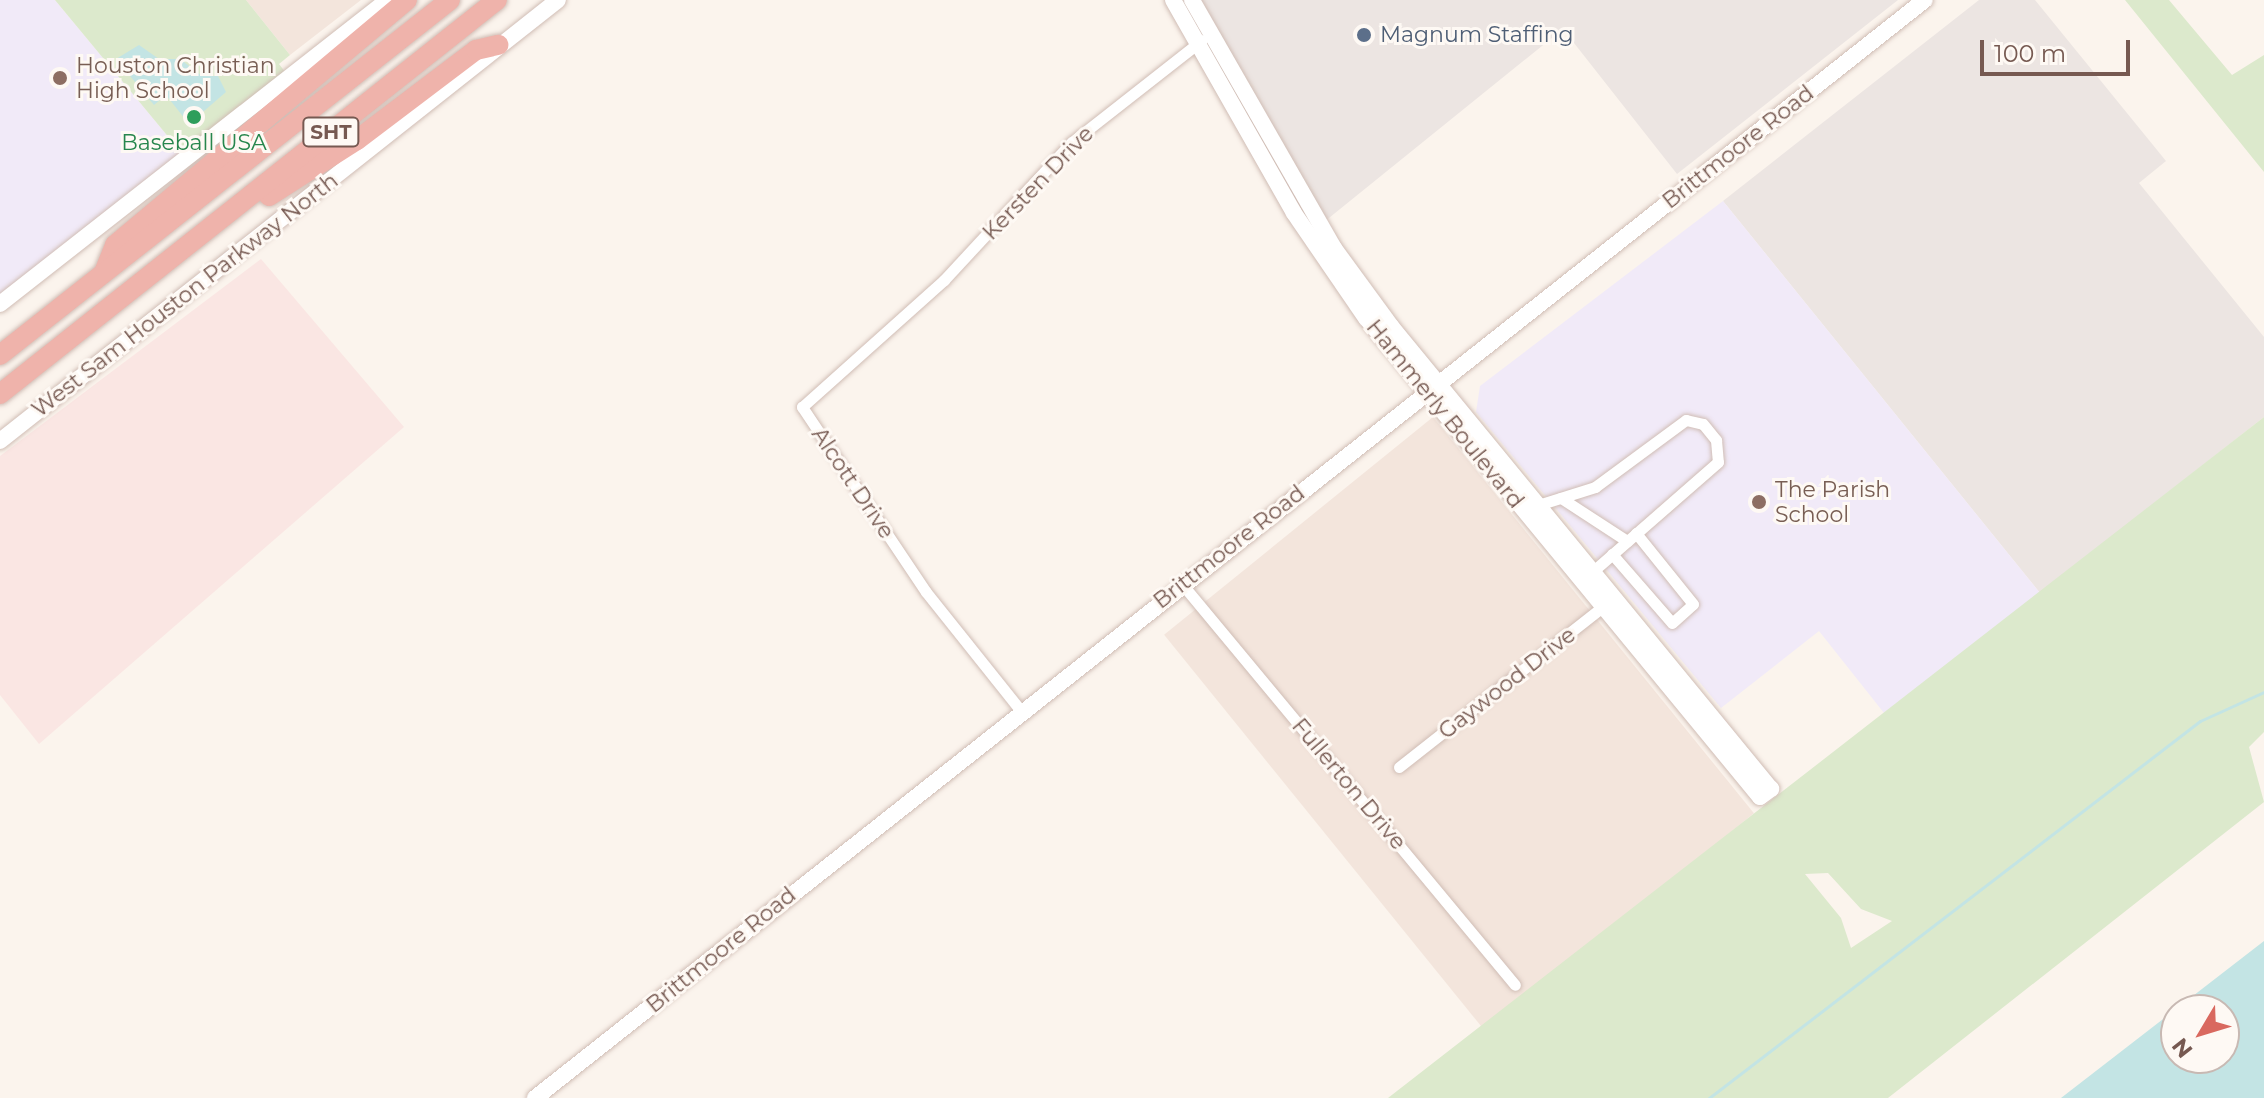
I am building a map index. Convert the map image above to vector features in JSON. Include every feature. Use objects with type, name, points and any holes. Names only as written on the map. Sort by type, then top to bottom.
[{"type":"highway","points":[[104,273],[115,245],[407,0]]},
{"type":"highway","name":"SHT","points":[[0,355],[450,0]]},
{"type":"highway","name":"SHT","points":[[0,394],[497,0]]},
{"type":"highway","points":[[165,263],[357,140],[476,50],[498,45]]},
{"type":"main road","points":[[0,304],[388,0]]},
{"type":"main road","name":"West Sam Houston Parkway North","points":[[0,441],[558,0]]},
{"type":"main road","name":"Hammerly Boulevard","points":[[1173,0],[1206,37]]},
{"type":"main road","name":"Hammerly Boulevard","points":[[1192,0],[1206,37],[1312,215],[1433,387],[1765,793]]},
{"type":"main road","name":"Brittmoore Road","points":[[535,1098],[1021,711],[1925,0]]},
{"type":"main road","name":"Hammerly Boulevard","points":[[1433,387],[1538,505],[1544,525],[1592,572],[1608,603]]},
{"type":"street","name":"Kersten Drive","points":[[944,280],[1072,142],[1206,37]]},
{"type":"street","name":"Alcott Drive","points":[[944,280],[802,407],[926,592],[1021,711]]},
{"type":"street","points":[[1538,505],[1585,490],[1686,420],[1703,424],[1716,440],[1718,462],[1592,572]]},
{"type":"street","points":[[1585,490],[1597,517]]},
{"type":"street","points":[[1561,498],[1632,537],[1693,604],[1672,623],[1612,554]]},
{"type":"street","name":"Fullerton Drive","points":[[1182,584],[1515,985]]},
{"type":"street","name":"Gaywood Drive","points":[[1399,767],[1608,603]]},
{"type":"shaded area","name":"Houston Christian High School","points":[[0,0],[55,0],[185,157],[0,303]]},
{"type":"shaded area","points":[[246,0],[361,0],[290,55]]},
{"type":"shaded area","points":[[1192,0],[1898,0],[1677,174],[1563,29],[1319,226]]},
{"type":"shaded area","points":[[1979,0],[2035,0],[2166,161],[2139,183],[2264,337],[2264,417],[2040,593],[1723,201]]},
{"type":"shaded area","name":"The Parish School","points":[[1723,201],[2040,593],[1884,713],[1819,631],[1721,708],[1476,412],[1480,386]]},
{"type":"shaded area","points":[[261,259],[404,427],[39,744],[0,695],[0,456]]},
{"type":"shaded area","points":[[1433,417],[1754,813],[1485,1031],[1164,635]]},
{"type":"green space","name":"Baseball USA","points":[[55,0],[246,0],[290,55],[279,64],[289,77],[185,157]]},
{"type":"green space","points":[[2125,0],[2169,0],[2232,75],[2264,55],[2264,172]]},
{"type":"green space","points":[[2264,417],[2264,732],[2249,747],[2264,802],[1888,1098],[1388,1098]],"holes":[[[1828,873],[1861,909],[1892,921],[1851,948],[1841,918],[1805,874]]]},
{"type":"water","points":[[139,45],[159,59],[180,59],[202,76],[218,76],[226,92],[189,124],[166,95],[154,105],[116,59]]},
{"type":"water","points":[[2264,941],[2264,1098],[2061,1098],[2160,1021],[2160,1074],[2240,1074],[2240,994],[2195,994]]},
{"type":"waterway","points":[[1709,1098],[2200,721],[2264,692]]},
{"type":"place","name":"Magnum Staffing","points":[[1364,35]]},
{"type":"place","name":"Houston Christian High School","points":[[60,78]]},
{"type":"place","name":"Baseball USA","points":[[194,117]]},
{"type":"place","name":"The Parish School","points":[[1759,502]]}]
